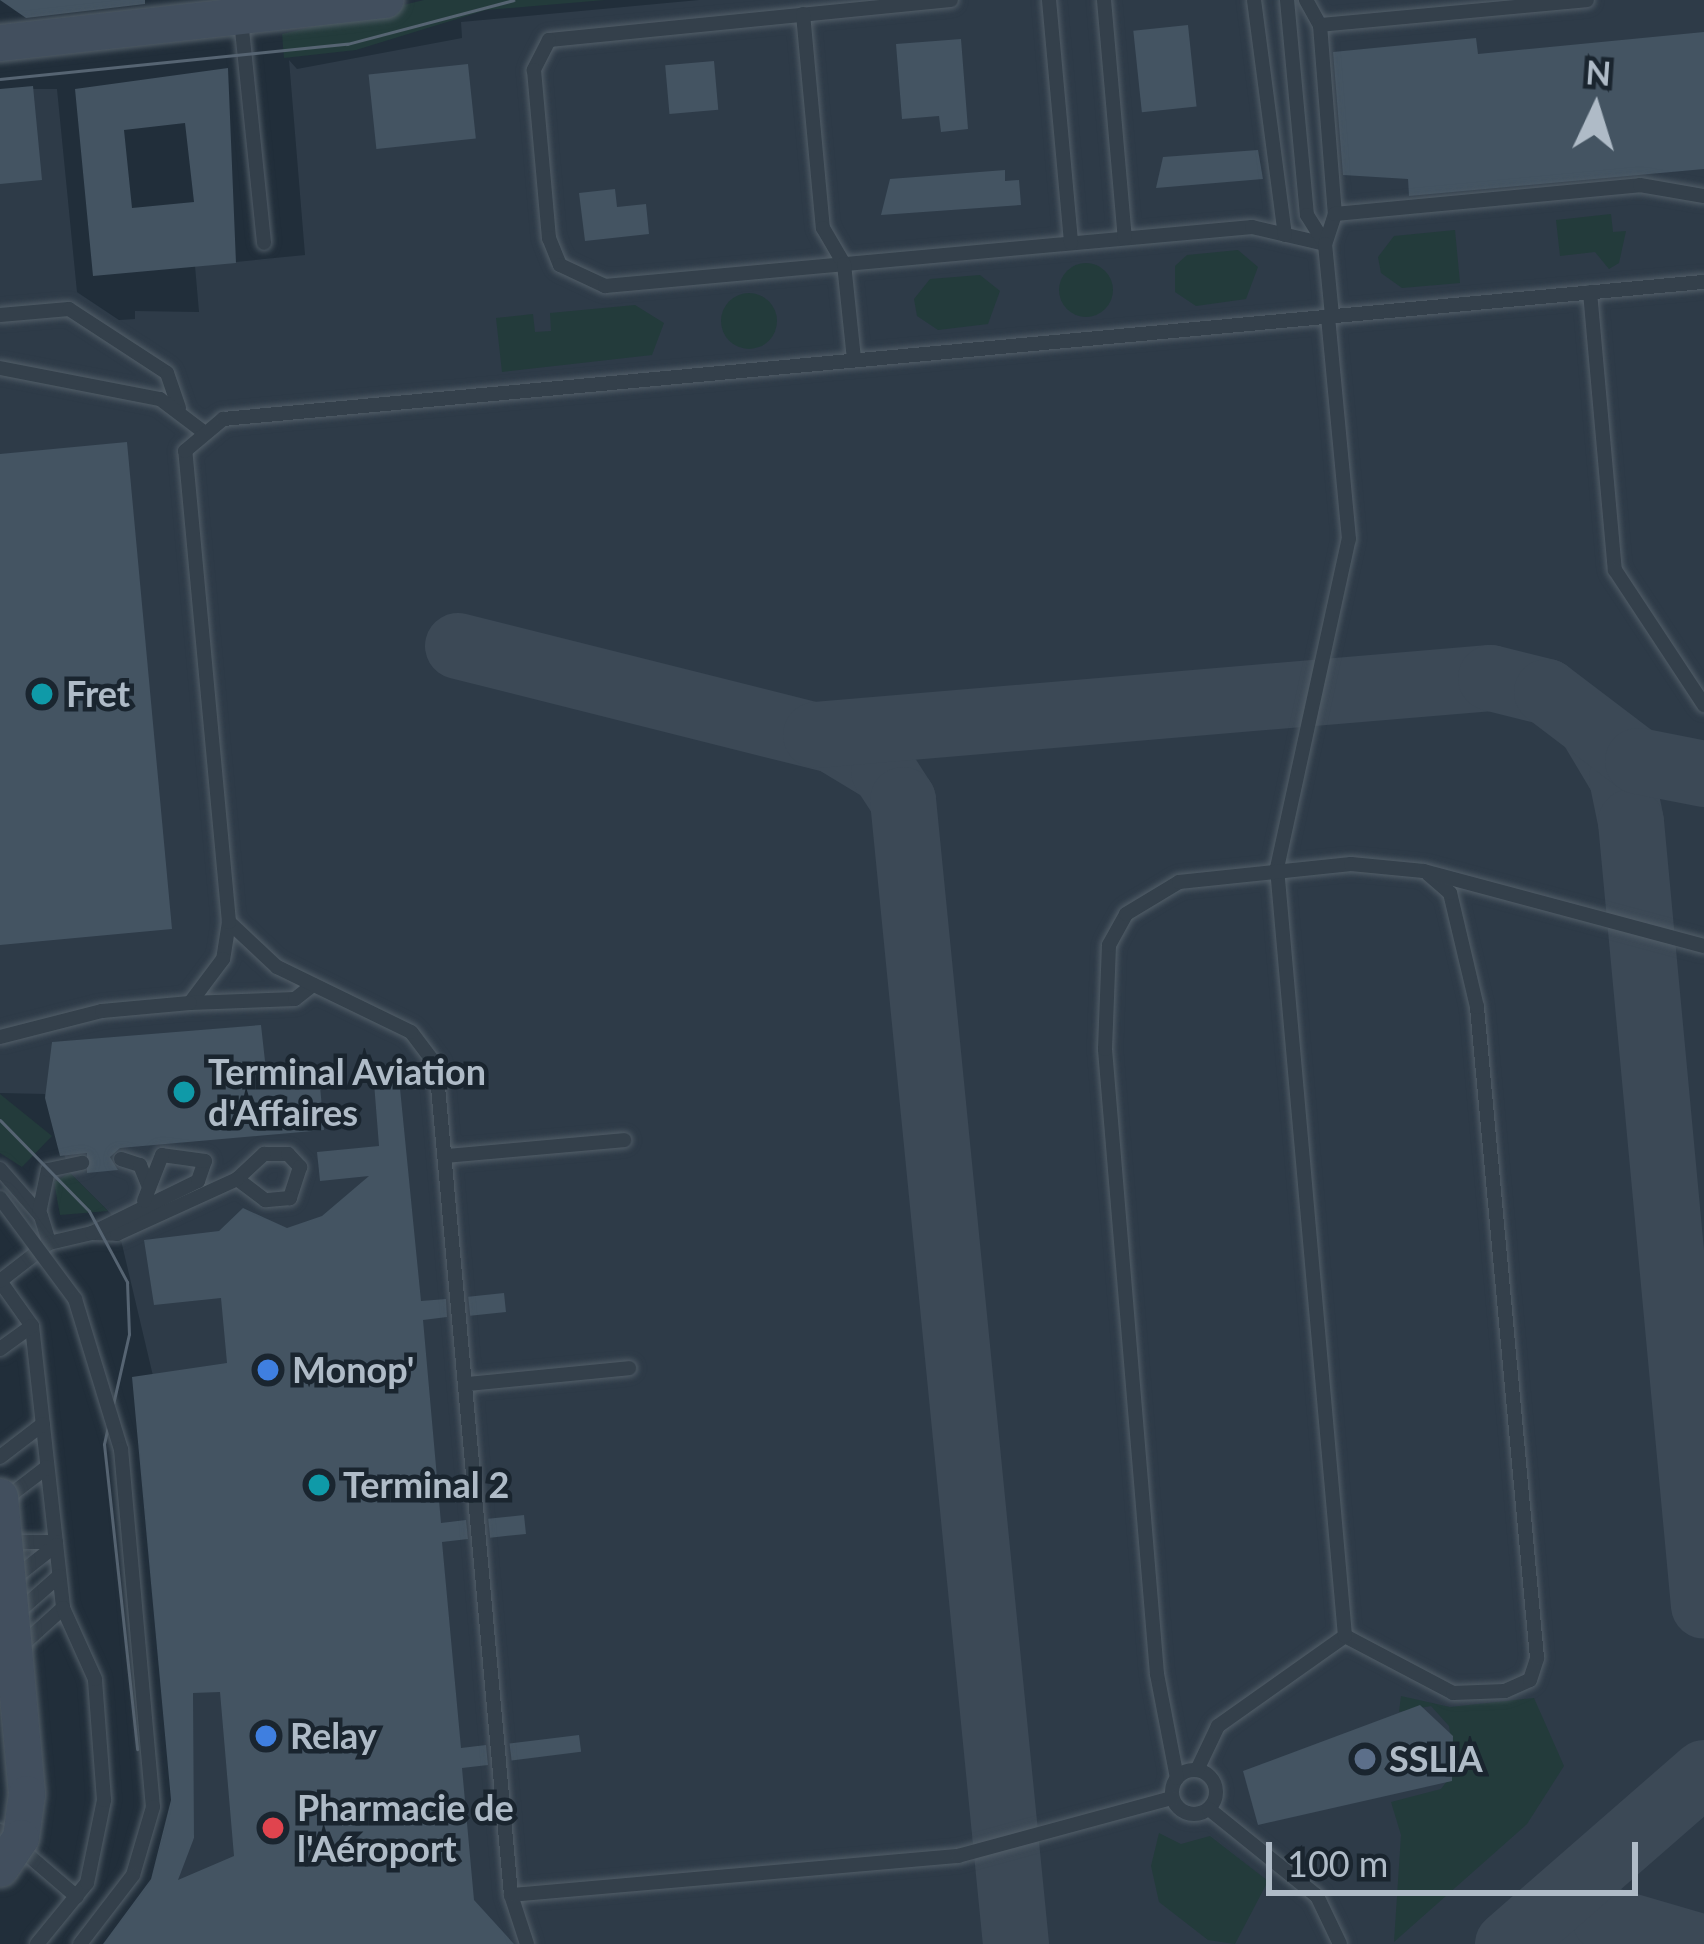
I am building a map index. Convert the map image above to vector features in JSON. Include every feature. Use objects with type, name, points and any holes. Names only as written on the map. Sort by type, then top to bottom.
[{"type":"main road","points":[[0,43],[241,20],[386,0]]},
{"type":"main road","points":[[0,1500],[27,1808],[0,1869]]},
{"type":"lane","points":[[951,0],[542,45],[534,70],[549,238],[569,274],[605,286],[1252,226],[1325,244]]},
{"type":"lane","points":[[1049,0],[1071,243]]},
{"type":"lane","points":[[1104,0],[1125,238]]},
{"type":"lane","points":[[1254,0],[1285,235]]},
{"type":"lane","points":[[1287,0],[1307,215],[1325,244]]},
{"type":"lane","points":[[1306,0],[1320,26],[1335,214],[1325,244],[1349,539],[1276,868],[1345,1636]]},
{"type":"lane","points":[[1320,26],[1587,0]]},
{"type":"lane","points":[[803,14],[823,228],[844,265],[854,359]]},
{"type":"lane","points":[[241,20],[264,244]]},
{"type":"lane","points":[[1335,214],[1640,185],[1704,196]]},
{"type":"lane","points":[[190,1003],[223,959],[230,922],[182,474],[200,430],[223,419],[1704,282]]},
{"type":"lane","points":[[1590,292],[1616,570],[1704,705]]},
{"type":"lane","points":[[0,315],[69,309],[167,374],[179,408],[200,430]]},
{"type":"lane","points":[[4,371],[179,408]]},
{"type":"lane","points":[[1172,1798],[1177,1778],[1160,1712],[1131,1391],[1106,1049],[1109,945],[1150,892],[1276,868],[1424,871],[1704,946]]},
{"type":"lane","points":[[1345,1636],[1454,1693],[1504,1691],[1530,1680],[1537,1658],[1478,1007],[1450,893],[1424,871]]},
{"type":"lane","points":[[230,922],[262,958],[429,1050],[446,1156],[511,1895],[527,1944]]},
{"type":"lane","points":[[0,1037],[102,1011],[295,999],[313,985]]},
{"type":"lane","points":[[446,1156],[624,1140]]},
{"type":"lane","points":[[37,1944],[77,1897],[100,1821],[104,1766],[95,1679],[63,1608],[32,1326],[0,1281],[49,1243],[92,1233],[117,1234],[238,1179],[272,1151],[295,1160],[302,1176],[297,1192],[273,1202],[238,1179]]},
{"type":"lane","points":[[92,1233],[147,1194],[140,1165],[121,1159]]},
{"type":"lane","points":[[39,1213],[48,1170],[82,1163]]},
{"type":"lane","points":[[0,1169],[39,1213],[49,1243]]},
{"type":"lane","points":[[0,1198],[75,1299],[121,1448],[152,1823],[126,1888],[80,1944]]},
{"type":"lane","points":[[0,1349],[32,1326]]},
{"type":"lane","points":[[467,1384],[629,1369]]},
{"type":"lane","points":[[0,1457],[43,1424]]},
{"type":"lane","points":[[0,1500],[47,1467]]},
{"type":"lane","points":[[0,1549],[13,1539],[56,1543]]},
{"type":"lane","points":[[0,1590],[56,1543]]},
{"type":"lane","points":[[0,1628],[59,1576]]},
{"type":"lane","points":[[0,1664],[63,1608]]},
{"type":"lane","points":[[1177,1778],[1197,1770],[1218,1726],[1345,1636]]},
{"type":"lane","points":[[1197,1770],[1216,1789],[1209,1809]]},
{"type":"lane","points":[[511,1895],[958,1856],[1172,1798]]},
{"type":"lane","points":[[1172,1798],[1188,1814],[1209,1809]]},
{"type":"lane","points":[[1209,1809],[1317,1896],[1340,1944]]},
{"type":"lane","points":[[0,1831],[77,1897]]},
{"type":"shaded area","points":[[699,0],[1704,0],[1704,1944],[126,1944],[194,1838],[153,1376],[116,1219],[70,1173],[45,1094],[0,1093],[0,89],[57,89],[77,292],[119,320],[135,319],[135,311],[199,312],[195,266],[305,255],[289,60],[297,69],[462,38],[461,22]]},
{"type":"green space","points":[[424,0],[605,0],[486,10],[356,50],[284,58],[282,34]]},
{"type":"green space","points":[[1611,214],[1613,232],[1626,231],[1619,263],[1609,269],[1595,252],[1560,256],[1556,220]]},
{"type":"green space","points":[[1455,230],[1460,283],[1402,288],[1381,273],[1378,257],[1394,236]]},
{"type":"green space","points":[[1238,250],[1258,267],[1246,299],[1196,306],[1175,292],[1175,266],[1187,255]]},
{"type":"green space","points":[[1086,263],[1105,271],[1113,290],[1105,309],[1086,317],[1067,309],[1059,290],[1067,271]]},
{"type":"green space","points":[[980,275],[1000,291],[988,324],[938,330],[917,316],[914,299],[930,279]]},
{"type":"green space","points":[[749,293],[769,301],[777,321],[769,341],[749,349],[729,341],[721,321],[729,301]]},
{"type":"green space","points":[[635,305],[664,323],[652,355],[502,372],[496,318],[533,314],[535,332],[551,331],[550,313]]},
{"type":"green space","points":[[0,1094],[52,1136],[22,1167],[0,1153]]},
{"type":"green space","points":[[70,1173],[108,1211],[60,1215],[54,1182]]},
{"type":"green space","points":[[1401,1696],[1450,1707],[1534,1698],[1564,1766],[1527,1824],[1394,1942],[1401,1835],[1391,1802],[1441,1789],[1456,1769],[1449,1726],[1431,1706],[1399,1712]]},
{"type":"green space","points":[[1159,1833],[1181,1844],[1210,1836],[1268,1881],[1235,1944],[1208,1940],[1159,1902],[1151,1866]]},
{"type":"building","points":[[0,0],[145,0],[145,4],[26,18]]},
{"type":"building","points":[[1188,25],[1197,107],[1142,112],[1133,31]]},
{"type":"building","points":[[1704,32],[1704,169],[1409,196],[1408,179],[1343,175],[1333,52],[1476,38],[1478,54]]},
{"type":"building","points":[[961,39],[968,129],[941,132],[939,116],[902,119],[896,44]]},
{"type":"building","points":[[714,61],[718,110],[669,114],[665,65]]},
{"type":"building","points":[[468,64],[476,139],[376,149],[369,74]]},
{"type":"building","points":[[228,68],[236,263],[93,276],[75,89]],"holes":[[[185,123],[194,202],[132,208],[124,130]]]},
{"type":"building","points":[[33,86],[42,180],[0,184],[0,89]]},
{"type":"building","points":[[1258,150],[1263,179],[1156,188],[1163,157]]},
{"type":"building","points":[[1005,170],[1005,181],[1019,180],[1021,205],[881,215],[890,179]]},
{"type":"building","points":[[615,189],[617,207],[646,204],[649,234],[585,241],[579,193]]},
{"type":"building","points":[[127,442],[172,929],[0,945],[0,454]]},
{"type":"building","name":"Terminal Aviation d'Affaires","points":[[261,1025],[267,1079],[319,1075],[324,1130],[120,1148],[110,1157],[118,1170],[87,1173],[87,1153],[60,1156],[45,1098],[52,1042]]},
{"type":"building","name":"Terminal 2","points":[[398,1068],[421,1301],[446,1299],[447,1317],[423,1320],[441,1523],[466,1520],[468,1539],[442,1542],[461,1748],[486,1745],[488,1765],[462,1768],[474,1900],[514,1944],[103,1944],[151,1879],[171,1800],[132,1377],[227,1363],[221,1298],[154,1305],[144,1240],[219,1231],[243,1208],[287,1228],[322,1216],[369,1176],[320,1181],[317,1152],[379,1146],[373,1070]],"holes":[[[220,1692],[234,1856],[178,1880],[194,1838],[193,1693]]]},
{"type":"building","points":[[504,1293],[506,1312],[470,1316],[468,1297]]},
{"type":"building","points":[[524,1515],[526,1534],[490,1538],[488,1519]]},
{"type":"building","name":"SSLIA","points":[[1420,1705],[1453,1736],[1452,1781],[1258,1825],[1243,1771]]},
{"type":"building","points":[[579,1735],[581,1752],[512,1760],[510,1744]]},
{"type":"taxiway","points":[[458,646],[833,740],[884,771],[903,800],[1016,1944]]},
{"type":"taxiway","points":[[816,735],[1491,678],[1547,692],[1638,761],[1704,774]]},
{"type":"taxiway","points":[[1594,731],[1622,778],[1631,822],[1704,1606]]},
{"type":"taxiway","points":[[1508,1944],[1704,1773]]},
{"type":"taxiway","points":[[1522,1937],[1605,1919],[1691,1944]]},
{"type":"tram line","points":[[0,79],[347,44],[513,0]]},
{"type":"tram line","points":[[0,1120],[89,1211],[127,1282],[129,1334],[104,1444],[137,1749]]},
{"type":"place","name":"Fret","points":[[42,694]]},
{"type":"place","name":"Terminal Aviation d'Affaires","points":[[184,1092]]},
{"type":"place","name":"Monop'","points":[[268,1370]]},
{"type":"place","name":"Terminal 2","points":[[319,1485]]},
{"type":"place","name":"Relay","points":[[266,1736]]},
{"type":"place","name":"SSLIA","points":[[1365,1759]]},
{"type":"place","name":"Pharmacie de l'Aéroport","points":[[273,1828]]}]
